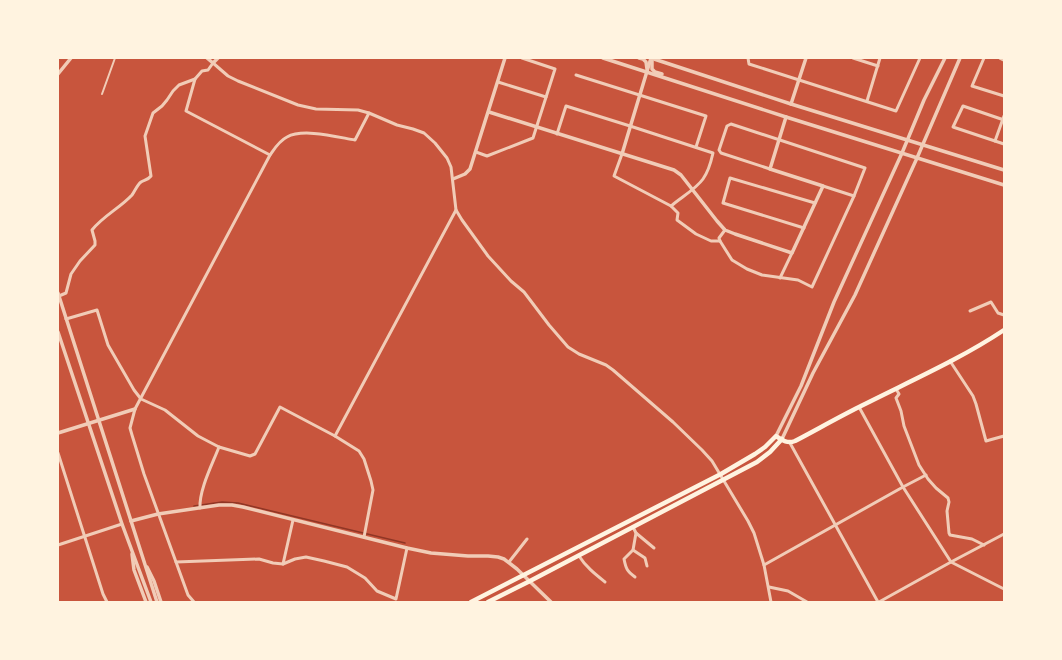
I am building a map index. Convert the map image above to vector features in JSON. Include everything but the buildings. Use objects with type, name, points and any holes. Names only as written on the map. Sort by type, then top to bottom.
[{"type":"main road","points":[[471,602],[720,474],[755,454],[776,436],[790,443],[950,361],[991,339],[1004,330]]},
{"type":"main road","points":[[488,602],[579,556],[757,462],[782,440]]},
{"type":"street","points":[[58,74],[71,58]]},
{"type":"street","points":[[102,94],[115,58]]},
{"type":"street","points":[[207,58],[228,76],[298,104],[316,108],[358,110],[369,113],[397,126],[424,133],[435,143],[447,158],[451,167],[456,210],[488,256],[511,281],[524,292],[568,347],[578,354],[606,365],[613,370],[657,408],[712,461],[724,479],[754,533],[764,565],[771,602]]},
{"type":"street","points":[[218,58],[208,70],[202,71],[195,79],[186,111],[270,155]]},
{"type":"street","points":[[453,179],[466,174],[470,169],[506,58]]},
{"type":"street","points":[[476,152],[487,156],[533,138],[555,69],[522,58]]},
{"type":"street","points":[[603,58],[1004,185]]},
{"type":"street","points":[[639,58],[646,62],[647,72]]},
{"type":"street","points":[[651,58],[614,176],[671,206],[678,213],[677,220],[696,234],[711,241],[720,242]]},
{"type":"street","points":[[651,58],[652,69],[655,72],[662,74],[664,78]]},
{"type":"street","points":[[651,58],[792,104],[1004,170]]},
{"type":"street","points":[[748,58],[749,64],[896,111],[920,58]]},
{"type":"street","points":[[792,104],[806,58]]},
{"type":"street","points":[[853,58],[878,66]]},
{"type":"street","points":[[867,101],[880,58]]},
{"type":"street","points":[[776,436],[800,386],[834,302],[902,153],[924,100],[945,58]]},
{"type":"street","points":[[782,440],[813,373],[854,295],[923,145],[960,58]]},
{"type":"street","points":[[984,58],[972,86],[1004,96]]},
{"type":"street","points":[[1000,58],[1004,60]]},
{"type":"street","points":[[576,75],[706,116],[696,147]]},
{"type":"street","points":[[157,602],[58,294],[66,292],[71,274],[80,261],[95,245],[92,230],[110,213],[125,202],[134,192],[139,183],[149,179],[151,176],[145,136],[153,113],[162,106],[179,85],[195,79]]},
{"type":"street","points":[[498,82],[546,97]]},
{"type":"street","points":[[557,134],[566,106],[713,153],[704,178],[698,185],[671,206]]},
{"type":"street","points":[[995,141],[1004,118],[963,106],[953,127],[995,141],[1004,144]]},
{"type":"street","points":[[489,112],[674,170],[681,175],[725,230],[792,252]]},
{"type":"street","points":[[194,602],[188,595],[158,514],[132,435],[130,428],[135,409],[270,155],[278,143],[288,136],[299,133],[313,133],[355,140],[369,113]]},
{"type":"street","points":[[770,169],[786,117]]},
{"type":"street","points":[[725,230],[719,238],[732,260],[762,275],[798,280],[812,287],[854,196],[865,168],[731,124],[727,126],[719,150],[721,153],[854,196]]},
{"type":"street","points":[[804,228],[723,203],[730,178],[815,204]]},
{"type":"street","points":[[780,278],[823,186]]},
{"type":"street","points":[[335,436],[456,210]]},
{"type":"street","points":[[970,311],[991,302],[998,313],[1004,315]]},
{"type":"street","points":[[66,319],[96,310],[108,345],[134,390],[141,399],[165,410],[198,436],[219,447],[250,456],[255,454],[280,407],[335,436],[359,451],[364,458],[373,490],[364,537]]},
{"type":"street","points":[[58,332],[122,524],[151,602]]},
{"type":"street","points":[[950,361],[973,396],[986,441],[1004,436]]},
{"type":"street","points":[[896,389],[899,394],[896,398],[901,411],[904,426],[917,459],[926,475],[936,488],[948,498],[949,502],[947,511],[950,536],[972,539],[984,545]]},
{"type":"street","points":[[859,407],[903,487],[951,562],[1004,589]]},
{"type":"street","points":[[58,433],[135,409]]},
{"type":"street","points":[[790,443],[878,602],[1004,534]]},
{"type":"street","points":[[200,508],[202,491],[219,447]]},
{"type":"street","points":[[58,453],[103,594],[107,602]]},
{"type":"street","points":[[764,565],[926,475]]},
{"type":"street","points":[[131,521],[158,514],[218,505],[243,507],[431,553],[498,557],[509,562],[551,602]]},
{"type":"street","points":[[282,564],[294,520]]},
{"type":"street","points":[[58,545],[122,524]]},
{"type":"street","points":[[633,527],[636,533],[654,548]]},
{"type":"street","points":[[635,577],[625,567],[624,559],[633,550],[636,533]]},
{"type":"street","points":[[509,562],[528,539]]},
{"type":"street","points":[[176,562],[259,559],[282,564],[295,559],[306,558],[343,565],[365,578],[377,591],[396,599],[407,548]]},
{"type":"street","points":[[131,549],[134,570],[146,602]]},
{"type":"street","points":[[633,550],[645,558],[647,566]]},
{"type":"street","points":[[140,551],[154,581],[161,602]]},
{"type":"street","points":[[579,556],[583,563],[605,582]]},
{"type":"street","points":[[769,587],[788,591],[807,602]]},
{"type":"waterway","points":[[194,506],[222,502],[238,503],[405,543]]}]
